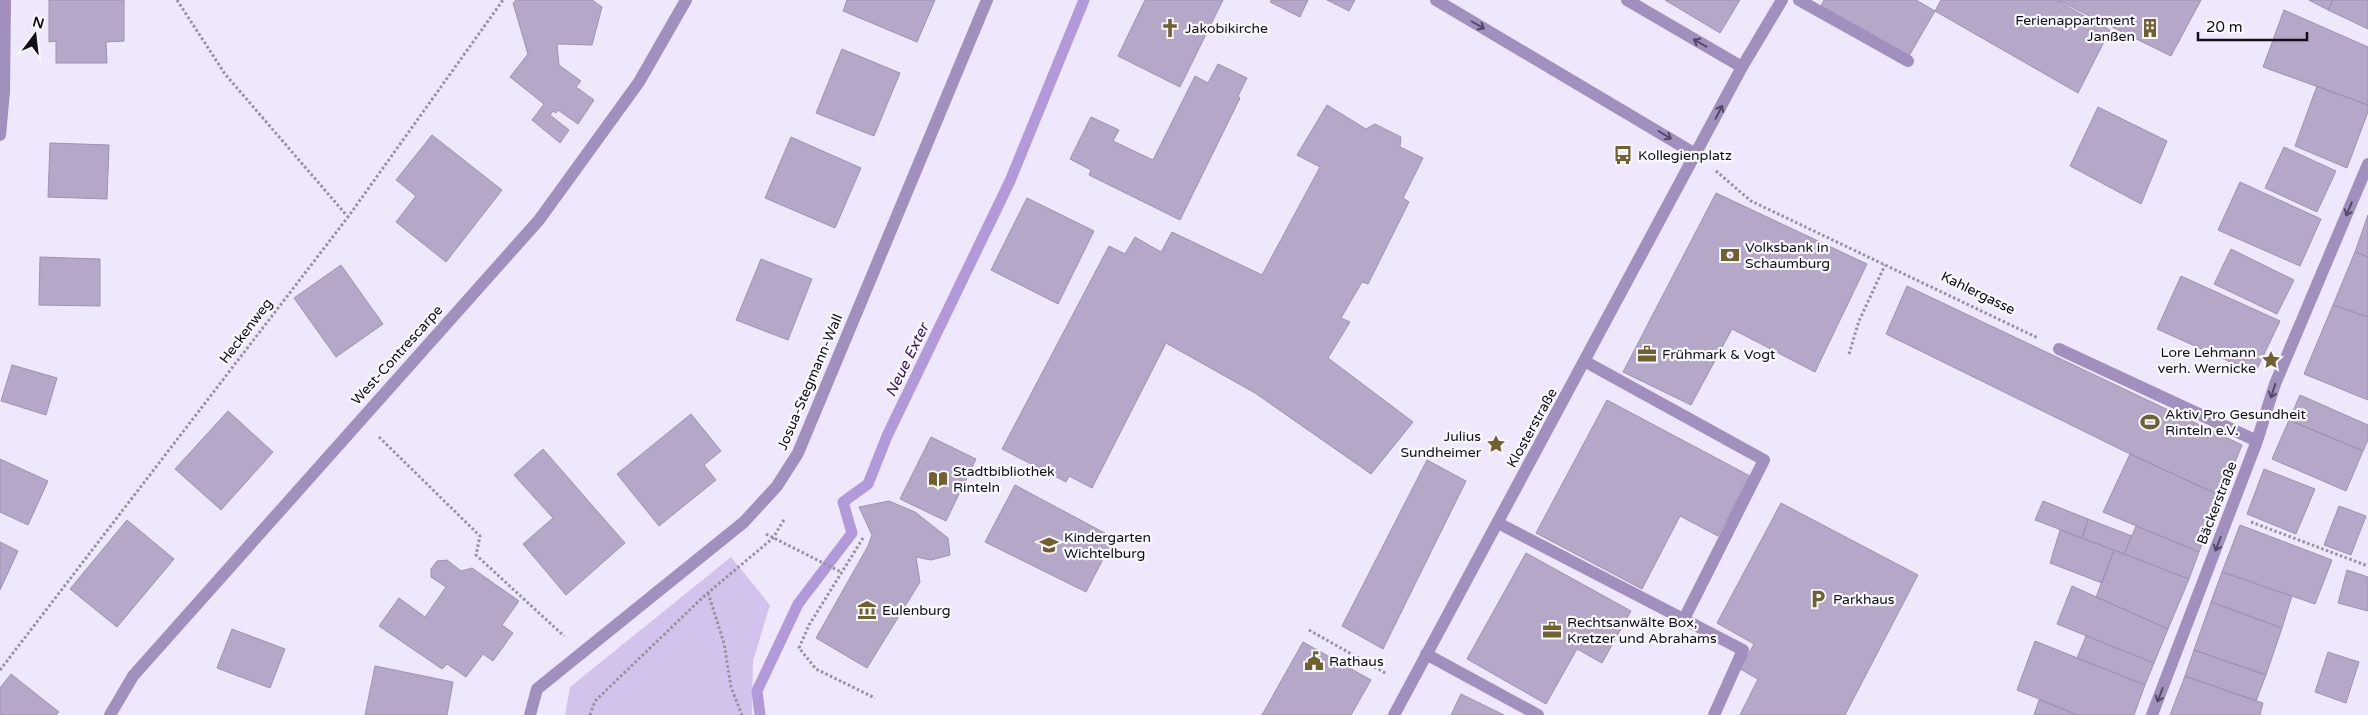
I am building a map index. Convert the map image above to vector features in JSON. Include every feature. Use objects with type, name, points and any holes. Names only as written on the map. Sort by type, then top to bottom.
[{"type":"street","points":[[0,135],[5,0]]},
{"type":"street","name":"West-Contrescarpe","points":[[110,715],[133,676],[539,220],[639,82],[686,0]]},
{"type":"street","name":"Josua-Stegmann-Wall","points":[[530,715],[538,689],[744,522],[777,486],[798,453],[987,0]]},
{"type":"street","points":[[1436,0],[1697,155]]},
{"type":"street","points":[[1627,0],[1742,67]]},
{"type":"street","name":"Klosterstraße","points":[[1394,715],[1586,362],[1742,67],[1782,0]]},
{"type":"street","points":[[1799,0],[1908,61]]},
{"type":"street","name":"Bäckerstraße","points":[[2152,715],[2230,514],[2257,441],[2275,384],[2368,164]]},
{"type":"street","points":[[2059,348],[2257,441]]},
{"type":"street","points":[[1586,362],[1764,460],[1684,619]]},
{"type":"street","points":[[1498,522],[1743,650],[1714,715]]},
{"type":"street","points":[[1426,654],[1538,715]]},
{"type":"path","points":[[177,0],[225,74],[348,217]]},
{"type":"path","name":"Heckenweg","points":[[0,670],[348,217],[503,0]]},
{"type":"path","name":"Kahlergasse","points":[[1697,155],[1751,201],[2059,348]]},
{"type":"path","points":[[1849,354],[1859,321],[1885,265]]},
{"type":"path","points":[[361,419],[480,536],[476,555],[582,652]]},
{"type":"path","points":[[2230,514],[2368,566]]},
{"type":"path","points":[[765,533],[841,572]]},
{"type":"path","points":[[590,715],[595,701],[708,593],[773,538]]},
{"type":"path","points":[[864,538],[809,625],[799,648],[816,668],[855,690],[875,698]]},
{"type":"path","points":[[708,593],[724,643],[731,687],[742,715]]},
{"type":"path","points":[[1309,630],[1409,686]]},
{"type":"shaded area","points":[[731,557],[770,605],[753,661],[752,715],[565,715],[570,687]]},
{"type":"building","points":[[49,0],[124,0],[124,41],[106,42],[107,63],[56,63],[56,41],[49,42]]},
{"type":"building","points":[[516,0],[592,0],[602,7],[592,45],[557,44],[559,65],[581,81],[576,87],[594,100],[578,124],[558,110],[556,113],[553,111],[550,115],[569,130],[560,143],[532,120],[544,104],[510,77],[528,54],[513,3]]},
{"type":"building","points":[[847,0],[935,0],[917,42],[843,11]]},
{"type":"building","name":"Jakobikirche","points":[[1145,0],[1223,0],[1180,87],[1118,56]]},
{"type":"building","name":"Jakobikirche","points":[[1272,0],[1308,0],[1300,17],[1270,2]]},
{"type":"building","points":[[1327,0],[1355,0],[1349,11]]},
{"type":"building","points":[[1665,0],[1740,0],[1720,33]]},
{"type":"building","points":[[1824,0],[1916,0],[1935,11],[1909,56],[1821,6]]},
{"type":"building","points":[[1941,0],[2055,0],[2110,30],[2078,93],[1935,11]]},
{"type":"building","name":"Ferienappartment Janßen","points":[[2057,0],[2201,0],[2171,56]]},
{"type":"building","points":[[2309,0],[2333,0],[2328,10]]},
{"type":"building","points":[[2333,0],[2368,0],[2368,29],[2328,10]]},
{"type":"building","points":[[2284,10],[2368,47],[2368,105],[2263,67]]},
{"type":"building","points":[[842,49],[900,73],[874,136],[816,113]]},
{"type":"building","points":[[1218,64],[1247,78],[1238,96],[1240,98],[1180,220],[1089,175],[1091,170],[1070,159],[1091,117],[1119,130],[1113,141],[1153,160],[1195,76],[1208,83]]},
{"type":"building","points":[[2317,86],[2368,105],[2368,112],[2347,168],[2295,146]]},
{"type":"building","points":[[1327,105],[1366,129],[1375,124],[1401,137],[1400,147],[1423,158],[1403,198],[1409,202],[1368,284],[1362,282],[1341,318],[1350,322],[1328,358],[1413,422],[1371,474],[1255,393],[1166,343],[1092,488],[1069,476],[1066,482],[1002,449],[1109,246],[1125,254],[1135,237],[1161,252],[1172,232],[1262,275],[1320,167],[1297,155]]},
{"type":"building","points":[[2098,107],[2167,141],[2141,204],[2070,166]]},
{"type":"building","points":[[432,135],[502,190],[446,262],[396,222],[416,196],[396,180]]},
{"type":"building","points":[[791,137],[861,168],[835,228],[765,198]]},
{"type":"building","points":[[50,143],[109,145],[107,199],[48,197]]},
{"type":"building","points":[[2284,147],[2336,171],[2317,212],[2265,188]]},
{"type":"building","points":[[2240,182],[2321,219],[2300,266],[2218,230]]},
{"type":"building","points":[[1716,193],[1867,264],[1815,372],[1732,329],[1691,405],[1623,372]]},
{"type":"building","points":[[1027,198],[1094,231],[1058,304],[991,270]]},
{"type":"building","points":[[2368,215],[2368,257],[2355,252]]},
{"type":"building","points":[[2231,249],[2294,280],[2277,314],[2214,284]]},
{"type":"building","points":[[2355,252],[2368,257],[2368,317],[2333,305]]},
{"type":"building","points":[[40,257],[100,259],[100,306],[39,305]]},
{"type":"building","points":[[761,259],[812,279],[788,340],[736,320]]},
{"type":"building","points":[[341,265],[383,324],[336,357],[294,298]]},
{"type":"building","points":[[2181,276],[2280,321],[2255,373],[2157,329]]},
{"type":"building","points":[[1907,286],[2242,445],[2221,496],[2130,454],[1886,334]]},
{"type":"building","points":[[2333,305],[2368,317],[2368,400],[2304,374]]},
{"type":"building","points":[[12,365],[57,378],[46,415],[1,401]]},
{"type":"building","points":[[2300,395],[2368,425],[2368,440],[2363,451],[2289,420]]},
{"type":"building","points":[[1607,400],[1750,476],[1718,536],[1680,516],[1642,589],[1536,533]]},
{"type":"building","points":[[228,411],[273,452],[221,510],[175,469]]},
{"type":"building","points":[[691,414],[721,451],[704,465],[716,480],[659,526],[617,474]]},
{"type":"building","points":[[2289,420],[2363,451],[2346,491],[2272,459]]},
{"type":"building","name":"Stadtbibliothek Rinteln","points":[[931,437],[976,459],[946,521],[900,499]]},
{"type":"building","points":[[543,449],[625,543],[566,595],[523,544],[553,518],[514,475]]},
{"type":"building","points":[[2130,454],[2221,496],[2199,552],[2103,512]]},
{"type":"building","points":[[0,459],[48,481],[28,525],[0,512]]},
{"type":"building","points":[[1427,460],[1466,481],[1383,649],[1342,626]]},
{"type":"building","points":[[2264,469],[2315,489],[2296,534],[2247,514]]},
{"type":"building","points":[[1015,485],[1114,538],[1086,592],[985,542]]},
{"type":"building","name":"Eulenburg","points":[[889,501],[915,512],[948,538],[950,555],[931,560],[916,557],[920,582],[867,668],[816,638],[868,546],[872,535],[859,507]]},
{"type":"building","points":[[2043,501],[2088,519],[2082,538],[2035,520]]},
{"type":"building","name":"Parkhaus","points":[[1781,503],[1918,575],[1845,715],[1740,715],[1758,679],[1740,669],[1754,644],[1717,623]]},
{"type":"building","points":[[2339,506],[2366,516],[2351,555],[2324,545]]},
{"type":"building","points":[[2088,519],[2132,536],[2124,554],[2082,538]]},
{"type":"building","points":[[127,520],[174,559],[117,627],[70,589]]},
{"type":"building","points":[[2240,525],[2332,560],[2315,604],[2222,572]]},
{"type":"building","points":[[2136,526],[2199,552],[2189,579],[2124,554]]},
{"type":"building","points":[[2060,530],[2114,550],[2102,583],[2050,563]]},
{"type":"building","points":[[0,542],[18,551],[0,590]]},
{"type":"building","points":[[2114,550],[2189,579],[2168,629],[2096,597]]},
{"type":"building","name":"Rechtsanwälte Box, Kretzer und Abrahams","points":[[1526,553],[1631,611],[1602,663],[1577,649],[1546,704],[1467,659]]},
{"type":"building","points":[[447,560],[461,571],[472,568],[519,601],[502,625],[513,633],[493,661],[483,654],[466,677],[447,664],[442,669],[379,626],[399,598],[425,617],[446,587],[431,577],[431,569],[437,561]]},
{"type":"building","points":[[2347,570],[2368,577],[2368,611],[2338,603]]},
{"type":"building","points":[[2222,572],[2292,596],[2282,628],[2211,602]]},
{"type":"building","points":[[2072,586],[2168,629],[2154,663],[2057,624]]},
{"type":"building","points":[[2211,602],[2282,628],[2266,675],[2194,650]]},
{"type":"building","points":[[232,629],[285,649],[270,688],[217,668]]},
{"type":"building","points":[[2086,636],[2154,663],[2145,685],[2077,658]]},
{"type":"building","points":[[2035,641],[2145,685],[2134,715],[2078,715],[2017,690]]},
{"type":"building","name":"Rathaus","points":[[1303,642],[1371,680],[1351,715],[1262,715]]},
{"type":"building","points":[[2194,650],[2266,675],[2256,701],[2185,676]]},
{"type":"building","points":[[2328,652],[2359,662],[2346,703],[2315,692]]},
{"type":"building","points":[[375,666],[453,682],[447,715],[365,715]]},
{"type":"building","points":[[11,674],[59,712],[56,715],[0,715],[0,688]]},
{"type":"building","points":[[2185,676],[2263,703],[2260,715],[2170,715]]},
{"type":"building","points":[[1461,694],[1504,715],[1451,715]]},
{"type":"building","points":[[2039,700],[2078,715],[2034,715]]},
{"type":"waterway","name":"Neue Exter","points":[[760,715],[757,691],[798,604],[852,533],[843,502],[868,484],[887,436],[1010,181],[1084,0]]},
{"type":"place","name":"Jakobikirche","points":[[1170,28]]},
{"type":"place","name":"Ferienappartment Janßen","points":[[2150,28]]},
{"type":"place","name":"Kollegienplatz","points":[[1623,155]]},
{"type":"place","name":"Volksbank in Schaumburg","points":[[1730,255]]},
{"type":"place","name":"Frühmark & Vogt","points":[[1647,354]]},
{"type":"place","name":"Lore Lehmann verh. Wernicke","points":[[2271,360]]},
{"type":"place","name":"Aktiv Pro Gesundheit Rinteln e.V.","points":[[2150,422]]},
{"type":"place","name":"Julius Sundheimer","points":[[1496,444]]},
{"type":"place","name":"Stadtbibliothek Rinteln","points":[[938,479]]},
{"type":"place","name":"Kindergarten Wichtelburg","points":[[1049,545]]},
{"type":"place","name":"Parkhaus","points":[[1818,599]]},
{"type":"place","name":"Eulenburg","points":[[867,610]]},
{"type":"place","name":"Rechtsanwälte Box, Kretzer und Abrahams","points":[[1552,630]]},
{"type":"place","name":"Rathaus","points":[[1314,661]]}]
